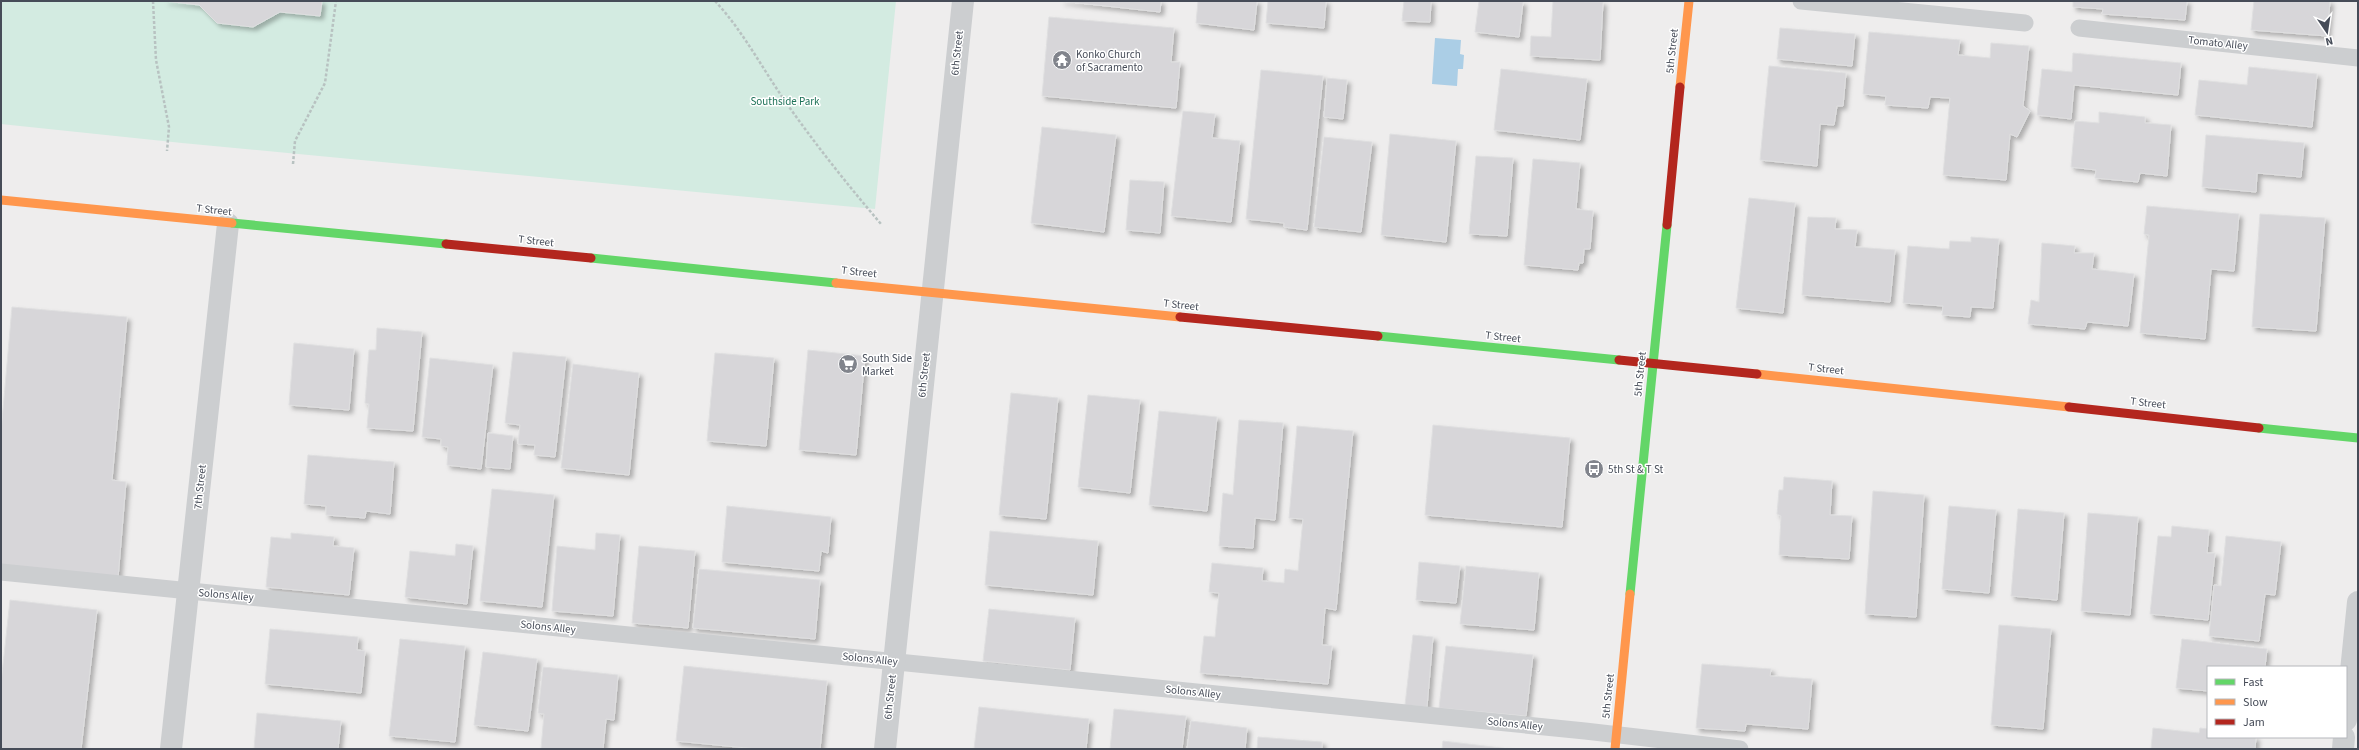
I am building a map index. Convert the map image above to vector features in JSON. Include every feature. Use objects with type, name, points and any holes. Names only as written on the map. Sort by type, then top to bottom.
[{"type":"street","name":"6th Street","points":[[885,749],[963,1]]},
{"type":"street","name":"5th Street","points":[[1616,742],[1689,1]]},
{"type":"street","name":"T Street","points":[[1,200],[228,224],[932,291],[1653,364],[2358,438]]},
{"type":"street","name":"7th Street","points":[[171,749],[228,224]]},
{"type":"street","points":[[2347,710],[2358,602]]},
{"type":"street","points":[[2343,749],[2344,738]]},
{"type":"lane","points":[[1801,1],[2025,23]]},
{"type":"lane","name":"Tomato Alley","points":[[2079,28],[2358,58]]},
{"type":"lane","name":"Solons Alley","points":[[1,572],[894,662],[1616,742],[1740,749]]},
{"type":"path","points":[[153,1],[156,60],[169,127],[167,151]]},
{"type":"path","points":[[293,164],[295,141],[325,82],[336,1]]},
{"type":"path","points":[[716,1],[741,33],[784,100],[823,153],[881,224]]},
{"type":"green space","name":"Southside Park","points":[[1,1],[896,1],[875,209],[182,143],[1,124]]},
{"type":"water","points":[[1435,38],[1461,40],[1460,54],[1464,55],[1463,69],[1458,69],[1457,86],[1432,84]]},
{"type":"building","points":[[165,1],[322,1],[320,16],[280,12],[253,27],[217,23],[199,5]]},
{"type":"building","points":[[1061,1],[1161,1],[1160,12]]},
{"type":"building","points":[[1198,1],[1257,1],[1254,30],[1196,23]]},
{"type":"building","points":[[1268,1],[1326,1],[1324,28],[1266,23]]},
{"type":"building","points":[[1404,1],[1431,1],[1430,22],[1402,21]]},
{"type":"building","points":[[1479,1],[1523,2],[1519,37],[1475,32]]},
{"type":"building","points":[[1553,1],[1603,2],[1600,60],[1530,56],[1531,36],[1551,37]]},
{"type":"building","points":[[2073,1],[2187,1],[2185,20],[2102,14],[2103,9],[2073,7]]},
{"type":"building","points":[[2254,1],[2330,1],[2327,36],[2251,30]]},
{"type":"building","points":[[1049,17],[1174,28],[1171,62],[1180,62],[1176,108],[1042,96]]},
{"type":"building","points":[[1780,28],[1855,34],[1852,66],[1777,59]]},
{"type":"building","points":[[1869,32],[1960,40],[1958,55],[1990,58],[1991,43],[2029,46],[2023,106],[2030,111],[2017,137],[2010,134],[2006,180],[1943,175],[1950,98],[1930,97],[1928,108],[1885,105],[1886,96],[1863,94]]},
{"type":"building","points":[[2073,53],[2181,63],[2178,95],[2074,85],[2071,119],[2037,115],[2042,69],[2072,72]]},
{"type":"building","points":[[1769,66],[1846,73],[1843,106],[1837,106],[1834,125],[1820,124],[1817,166],[1760,160]]},
{"type":"building","points":[[2249,67],[2317,74],[2312,127],[2195,115],[2199,80],[2247,85]]},
{"type":"building","points":[[1501,69],[1587,79],[1580,140],[1494,130]]},
{"type":"building","points":[[1261,70],[1323,76],[1307,230],[1284,227],[1284,223],[1246,219]]},
{"type":"building","points":[[1327,78],[1347,80],[1343,119],[1324,117]]},
{"type":"building","points":[[1183,111],[1215,114],[1212,138],[1240,141],[1231,222],[1171,216]]},
{"type":"building","points":[[2099,112],[2145,117],[2145,123],[2171,125],[2167,176],[2140,173],[2138,182],[2095,178],[2096,170],[2071,167],[2075,121],[2099,123]]},
{"type":"building","points":[[1042,127],[1116,135],[1104,232],[1031,223]]},
{"type":"building","points":[[1390,134],[1456,141],[1446,242],[1381,235]]},
{"type":"building","points":[[2206,135],[2304,143],[2301,177],[2257,173],[2256,192],[2202,187]]},
{"type":"building","points":[[1324,137],[1372,142],[1361,232],[1314,227]]},
{"type":"building","points":[[1476,156],[1513,158],[1507,236],[1469,234]]},
{"type":"building","points":[[1533,159],[1580,163],[1576,209],[1593,211],[1590,249],[1584,249],[1583,263],[1579,263],[1578,270],[1524,265]]},
{"type":"building","points":[[1130,180],[1164,182],[1160,233],[1126,230]]},
{"type":"building","points":[[1749,198],[1795,203],[1783,313],[1736,308]]},
{"type":"building","points":[[2147,206],[2239,214],[2234,271],[2211,269],[2205,339],[2140,333],[2149,235],[2144,234]]},
{"type":"building","points":[[2260,214],[2325,218],[2316,331],[2252,327]]},
{"type":"building","points":[[1808,217],[1836,218],[1835,229],[1857,230],[1855,247],[1895,250],[1890,302],[1802,295]]},
{"type":"building","points":[[1971,237],[1999,239],[1993,308],[1971,307],[1970,317],[1942,315],[1943,306],[1903,303],[1908,246],[1949,249],[1950,241],[1971,242]]},
{"type":"building","points":[[2042,243],[2075,246],[2074,253],[2094,253],[2092,269],[2134,274],[2128,326],[2087,322],[2085,329],[2028,324],[2031,300],[2039,302]]},
{"type":"building","points":[[12,307],[127,317],[112,480],[126,482],[118,578],[1,568],[1,432]]},
{"type":"building","points":[[377,328],[422,332],[413,431],[367,428],[369,404],[365,403],[369,350],[376,350]]},
{"type":"building","points":[[294,343],[354,349],[349,410],[289,405]]},
{"type":"building","points":[[808,350],[865,356],[856,455],[799,450]]},
{"type":"building","points":[[513,352],[566,357],[555,457],[534,455],[535,445],[518,444],[520,425],[505,423]]},
{"type":"building","points":[[715,353],[774,358],[766,446],[707,441]]},
{"type":"building","points":[[430,358],[493,365],[481,469],[447,465],[448,447],[441,446],[441,439],[422,437]]},
{"type":"building","points":[[573,364],[639,373],[629,475],[561,468]]},
{"type":"building","points":[[1011,393],[1058,398],[1046,519],[999,515]]},
{"type":"building","points":[[1088,395],[1140,400],[1130,493],[1078,487]]},
{"type":"building","points":[[1159,411],[1217,417],[1207,511],[1149,505]]},
{"type":"building","points":[[1239,420],[1283,423],[1275,520],[1255,518],[1253,548],[1219,546],[1223,493],[1233,495]]},
{"type":"building","points":[[1433,425],[1570,438],[1562,527],[1425,515]]},
{"type":"building","points":[[1297,426],[1353,431],[1336,610],[1325,608],[1322,645],[1332,646],[1328,684],[1200,673],[1204,636],[1215,637],[1219,593],[1209,592],[1212,563],[1263,568],[1262,581],[1284,583],[1285,569],[1298,571],[1303,519],[1289,518]]},
{"type":"building","points":[[488,433],[513,436],[510,469],[486,467]]},
{"type":"building","points":[[308,455],[394,462],[390,514],[366,511],[365,518],[326,515],[326,506],[304,504]]},
{"type":"building","points":[[1784,477],[1832,481],[1830,515],[1852,516],[1849,559],[1779,555],[1781,516],[1777,514],[1779,490],[1783,490]]},
{"type":"building","points":[[492,489],[554,495],[542,607],[480,601]]},
{"type":"building","points":[[1873,491],[1924,495],[1916,617],[1865,614]]},
{"type":"building","points":[[727,506],[831,517],[828,553],[821,551],[819,571],[722,562]]},
{"type":"building","points":[[1949,506],[1996,510],[1989,593],[1942,589]]},
{"type":"building","points":[[2018,509],[2064,513],[2057,600],[2011,596]]},
{"type":"building","points":[[2088,513],[2138,517],[2130,615],[2081,611]]},
{"type":"building","points":[[2172,526],[2209,530],[2207,553],[2215,553],[2208,620],[2150,614],[2158,536],[2171,537]]},
{"type":"building","points":[[990,531],[1098,541],[1093,595],[985,585]]},
{"type":"building","points":[[291,533],[334,537],[333,546],[354,548],[349,595],[266,587],[271,537],[291,539]]},
{"type":"building","points":[[596,533],[620,535],[613,616],[552,611],[557,546],[595,550]]},
{"type":"building","points":[[2226,536],[2281,542],[2275,595],[2265,594],[2259,641],[2209,636],[2214,585],[2221,586]]},
{"type":"building","points":[[456,544],[473,546],[467,604],[405,597],[410,551],[455,556]]},
{"type":"building","points":[[639,546],[695,551],[688,628],[632,623]]},
{"type":"building","points":[[1419,562],[1460,566],[1456,603],[1416,600]]},
{"type":"building","points":[[1466,566],[1539,573],[1534,630],[1460,624]]},
{"type":"building","points":[[699,569],[820,580],[815,639],[693,628]]},
{"type":"building","points":[[10,600],[97,610],[81,749],[1,749],[1,683]]},
{"type":"building","points":[[989,609],[1075,618],[1070,670],[983,661]]},
{"type":"building","points":[[1999,625],[2051,629],[2043,729],[1991,725]]},
{"type":"building","points":[[270,629],[358,637],[357,650],[365,651],[361,693],[265,684]]},
{"type":"building","points":[[1413,635],[1433,637],[1427,707],[1405,705]]},
{"type":"building","points":[[400,639],[465,646],[455,742],[389,736]]},
{"type":"building","points":[[2182,639],[2267,649],[2265,666],[2207,666],[2207,691],[2176,688]]},
{"type":"building","points":[[1446,646],[1533,655],[1526,716],[1439,708]]},
{"type":"building","points":[[483,652],[537,659],[528,731],[474,725]]},
{"type":"building","points":[[1702,664],[1771,669],[1770,676],[1812,679],[1808,729],[1746,724],[1745,731],[1696,728]]},
{"type":"building","points":[[684,666],[827,681],[820,749],[757,749],[676,741]]},
{"type":"building","points":[[543,667],[618,675],[614,720],[606,719],[603,749],[541,749],[544,714],[538,713]]},
{"type":"building","points":[[979,707],[1089,719],[1086,749],[974,749]]},
{"type":"building","points":[[1114,709],[1186,716],[1182,749],[1110,749]]},
{"type":"building","points":[[257,713],[341,721],[338,749],[254,749]]},
{"type":"building","points":[[1191,721],[1247,728],[1245,749],[1187,749]]},
{"type":"building","points":[[2153,728],[2199,733],[2200,728],[2207,729],[2207,738],[2256,738],[2255,749],[2151,749]]},
{"type":"building","points":[[1258,737],[1322,742],[1322,749],[1257,749]]},
{"type":"building","points":[[1443,741],[1510,749],[1442,749]]},
{"type":"traffic: fast","points":[[232,223],[446,244]]},
{"type":"traffic: fast","points":[[1630,594],[1667,225]]},
{"type":"traffic: fast","points":[[591,258],[836,283]]},
{"type":"traffic: fast","points":[[1378,336],[1619,360]]},
{"type":"traffic: fast","points":[[2259,428],[2358,438]]},
{"type":"traffic: slow","points":[[1680,87],[1689,1]]},
{"type":"traffic: slow","points":[[1,200],[232,223]]},
{"type":"traffic: slow","points":[[836,283],[1180,317]]},
{"type":"traffic: slow","points":[[1757,374],[2069,407]]},
{"type":"traffic: slow","points":[[1615,749],[1630,594]]},
{"type":"traffic: jam","points":[[1667,225],[1680,87]]},
{"type":"traffic: jam","points":[[446,244],[591,258]]},
{"type":"traffic: jam","points":[[1180,317],[1378,336]]},
{"type":"traffic: jam","points":[[1619,360],[1757,374]]},
{"type":"traffic: jam","points":[[2069,407],[2259,428]]},
{"type":"place","name":"Konko Church of Sacramento","points":[[1062,60]]},
{"type":"place","name":"South Side Market","points":[[848,364]]},
{"type":"place","name":"5th St & T St","points":[[1594,469]]}]
